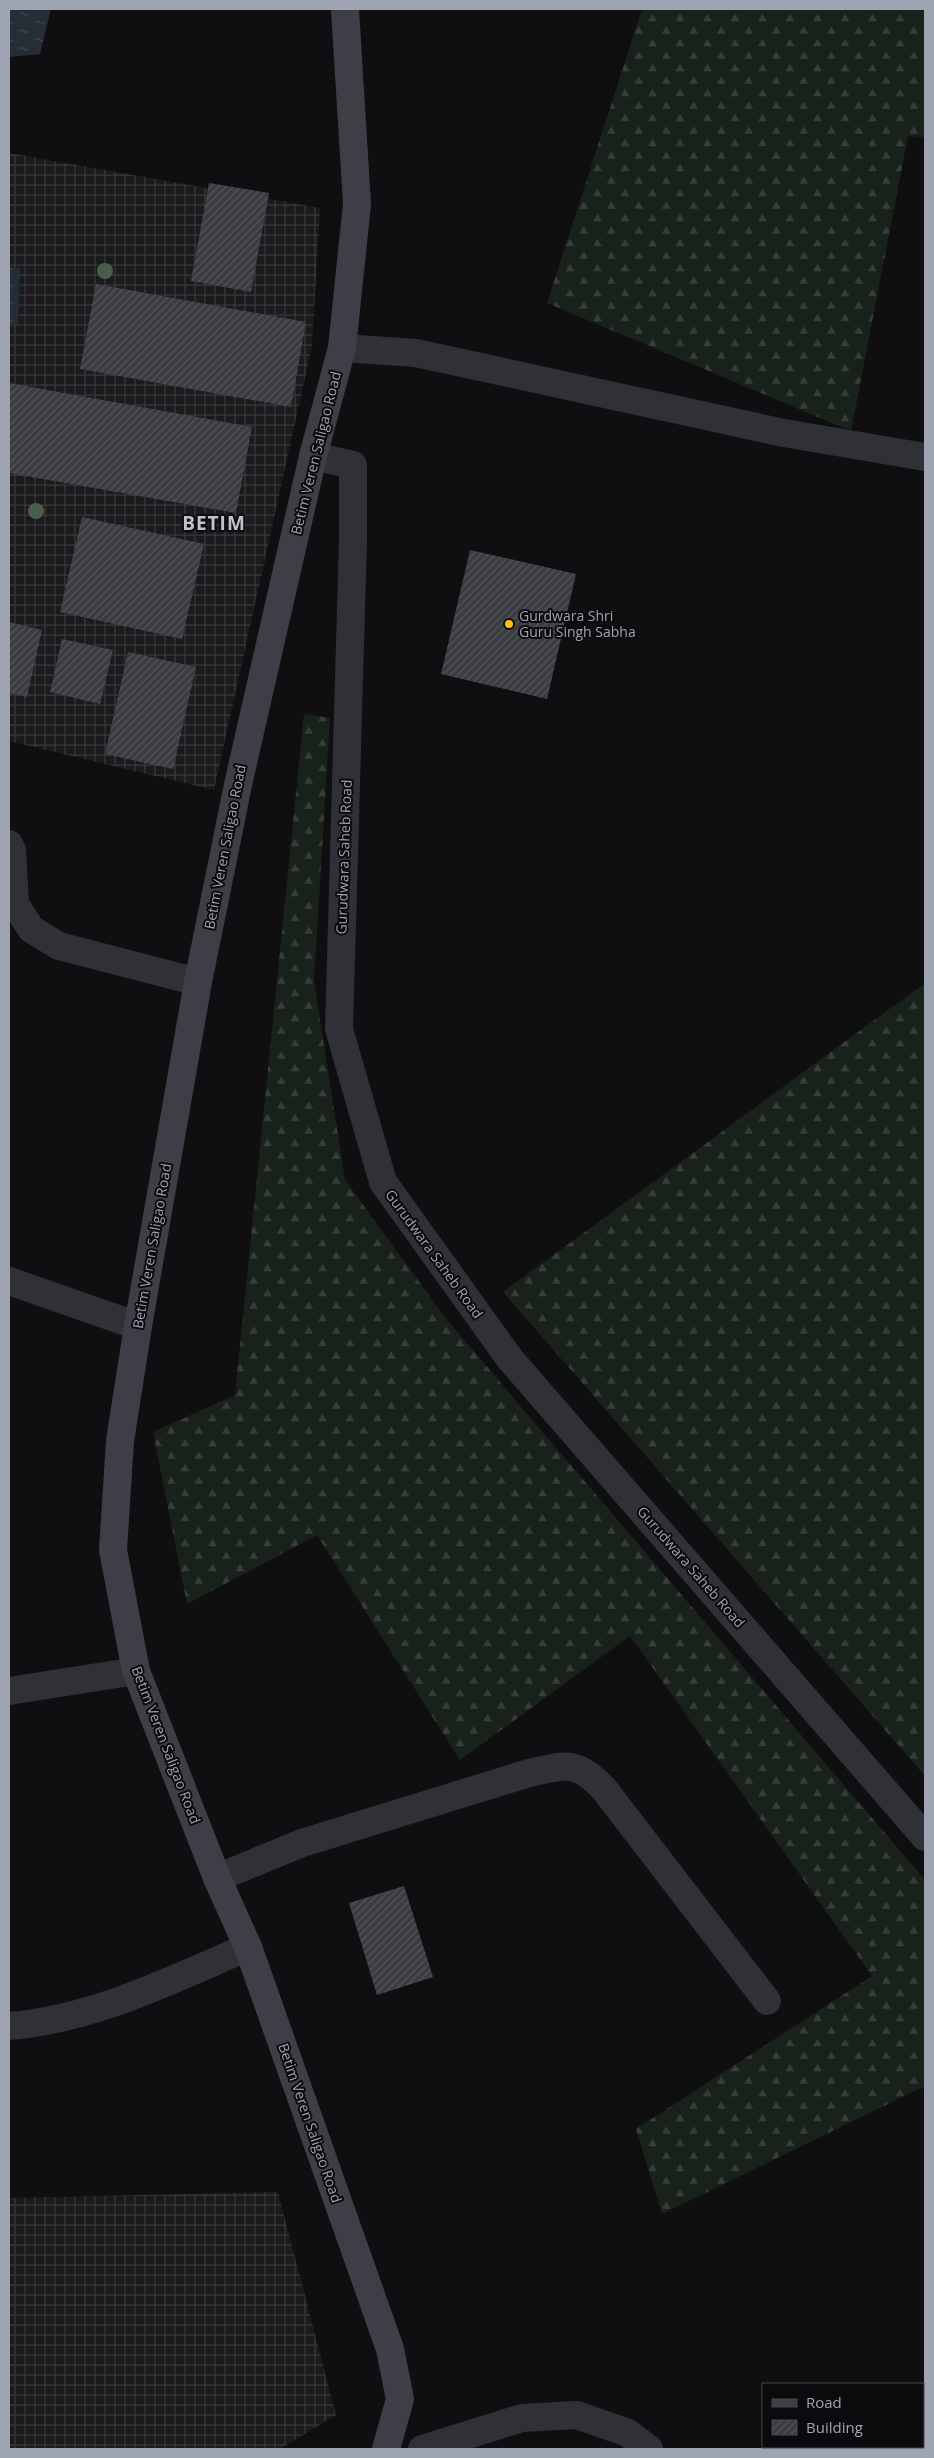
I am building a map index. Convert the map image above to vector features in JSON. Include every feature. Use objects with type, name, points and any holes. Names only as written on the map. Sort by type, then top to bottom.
[{"type":"main road","name":"Betim Veren Saligao Road","points":[[344,9],[357,204],[342,348],[313,456],[238,780],[198,982],[138,1326],[120,1441],[112,1550],[136,1671],[217,1878],[248,1948],[390,2349],[400,2399],[386,2449]]},
{"type":"street","points":[[342,348],[416,353],[784,433],[925,457]]},
{"type":"street","name":"Gurudwara Saheb Road","points":[[313,456],[353,465],[353,539],[339,1029],[383,1182],[510,1359],[925,1837]]},
{"type":"street","points":[[9,844],[12,850],[16,904],[31,930],[59,946],[198,982]]},
{"type":"street","points":[[9,1281],[138,1326]]},
{"type":"street","points":[[9,1692],[136,1671]]},
{"type":"street","points":[[217,1878],[302,1843],[529,1773],[565,1765],[588,1772],[604,1789],[767,2000]]},
{"type":"street","points":[[9,2026],[43,2023],[93,2011],[248,1948]]},
{"type":"street","points":[[422,2449],[522,2418],[577,2415],[628,2433],[649,2449]]},
{"type":"shaded area","points":[[9,153],[320,208],[312,346],[214,790],[9,741],[9,325],[18,323],[20,269],[9,267]]},
{"type":"shaded area","points":[[278,2192],[336,2415],[280,2449],[9,2449],[9,2198]]},
{"type":"green space","points":[[642,9],[925,9],[925,137],[908,136],[851,431],[547,303]]},
{"type":"green space","points":[[304,714],[330,718],[314,981],[345,1180],[447,1320],[925,1880],[925,2086],[662,2214],[636,2129],[872,1976],[630,1636],[460,1760],[317,1535],[187,1604],[153,1432],[235,1395]]},
{"type":"green space","points":[[925,983],[925,1776],[503,1292]]},
{"type":"water","points":[[9,9],[51,9],[40,54],[9,57]]},
{"type":"water","points":[[9,267],[20,268],[18,324],[9,325]]},
{"type":"building","points":[[209,183],[269,193],[251,292],[191,281]]},
{"type":"building","points":[[96,284],[306,322],[291,407],[80,369]]},
{"type":"building","points":[[9,383],[252,427],[236,513],[9,473]]},
{"type":"building","points":[[82,517],[204,544],[182,639],[60,612]]},
{"type":"building","name":"Gurdwara Shri Guru Singh Sabha","points":[[470,550],[576,574],[547,699],[441,674]]},
{"type":"building","points":[[9,622],[42,630],[27,697],[9,693]]},
{"type":"building","points":[[62,639],[113,650],[100,704],[50,692]]},
{"type":"building","points":[[128,652],[196,667],[173,769],[105,754]]},
{"type":"building","points":[[404,1886],[433,1977],[377,1995],[349,1903]]},
{"type":"place","name":"Gurdwara Shri Guru Singh Sabha","points":[[509,624]]},
{"type":"district","name":"BETIM","points":[[214,523]]}]
